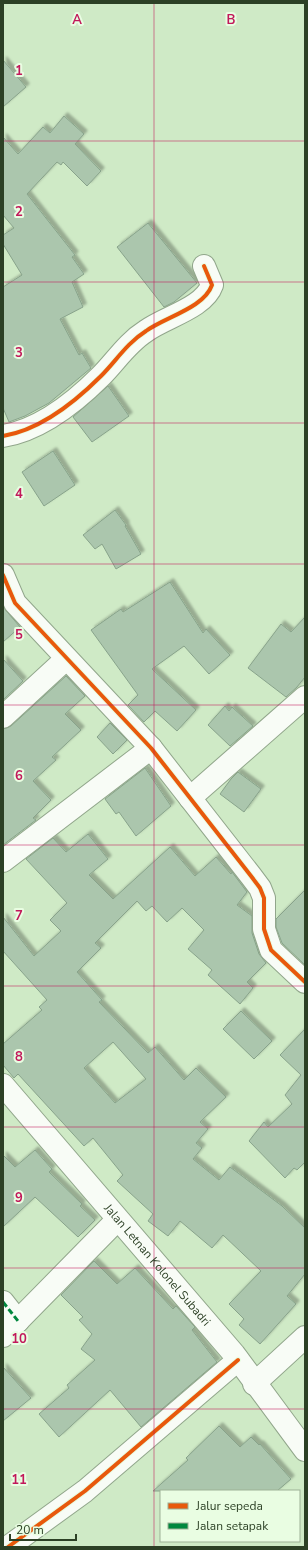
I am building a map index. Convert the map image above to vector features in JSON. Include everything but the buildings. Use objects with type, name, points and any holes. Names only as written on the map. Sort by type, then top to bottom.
[{"type":"street","points":[[3,436],[18,433],[54,414],[83,394],[128,345],[146,330],[206,297],[212,285],[204,266]]},
{"type":"street","points":[[3,575],[15,603],[151,748],[260,888],[264,898],[264,929],[271,950],[305,982]]},
{"type":"street","points":[[3,717],[66,659]]},
{"type":"street","points":[[190,798],[305,697]]},
{"type":"street","points":[[3,861],[151,748]]},
{"type":"street","name":"Jalan Letnan Kolonel Subadri","points":[[3,1085],[238,1360],[254,1384],[305,1450]]},
{"type":"street","points":[[3,1336],[117,1220]]},
{"type":"street","points":[[3,1302],[18,1321]]},
{"type":"street","points":[[254,1384],[305,1337]]},
{"type":"street","points":[[8,1547],[85,1491],[238,1360]]},
{"type":"marked path","points":[[3,1302],[18,1321]]},
{"type":"cycle path","points":[[3,436],[30,428],[56,414],[91,386],[139,336],[201,300],[208,293],[212,285],[204,266]]},
{"type":"cycle path","points":[[3,575],[15,603],[151,748],[260,888],[264,898],[264,929],[271,950],[305,982]]},
{"type":"cycle path","points":[[8,1547],[85,1491],[238,1360]]}]
